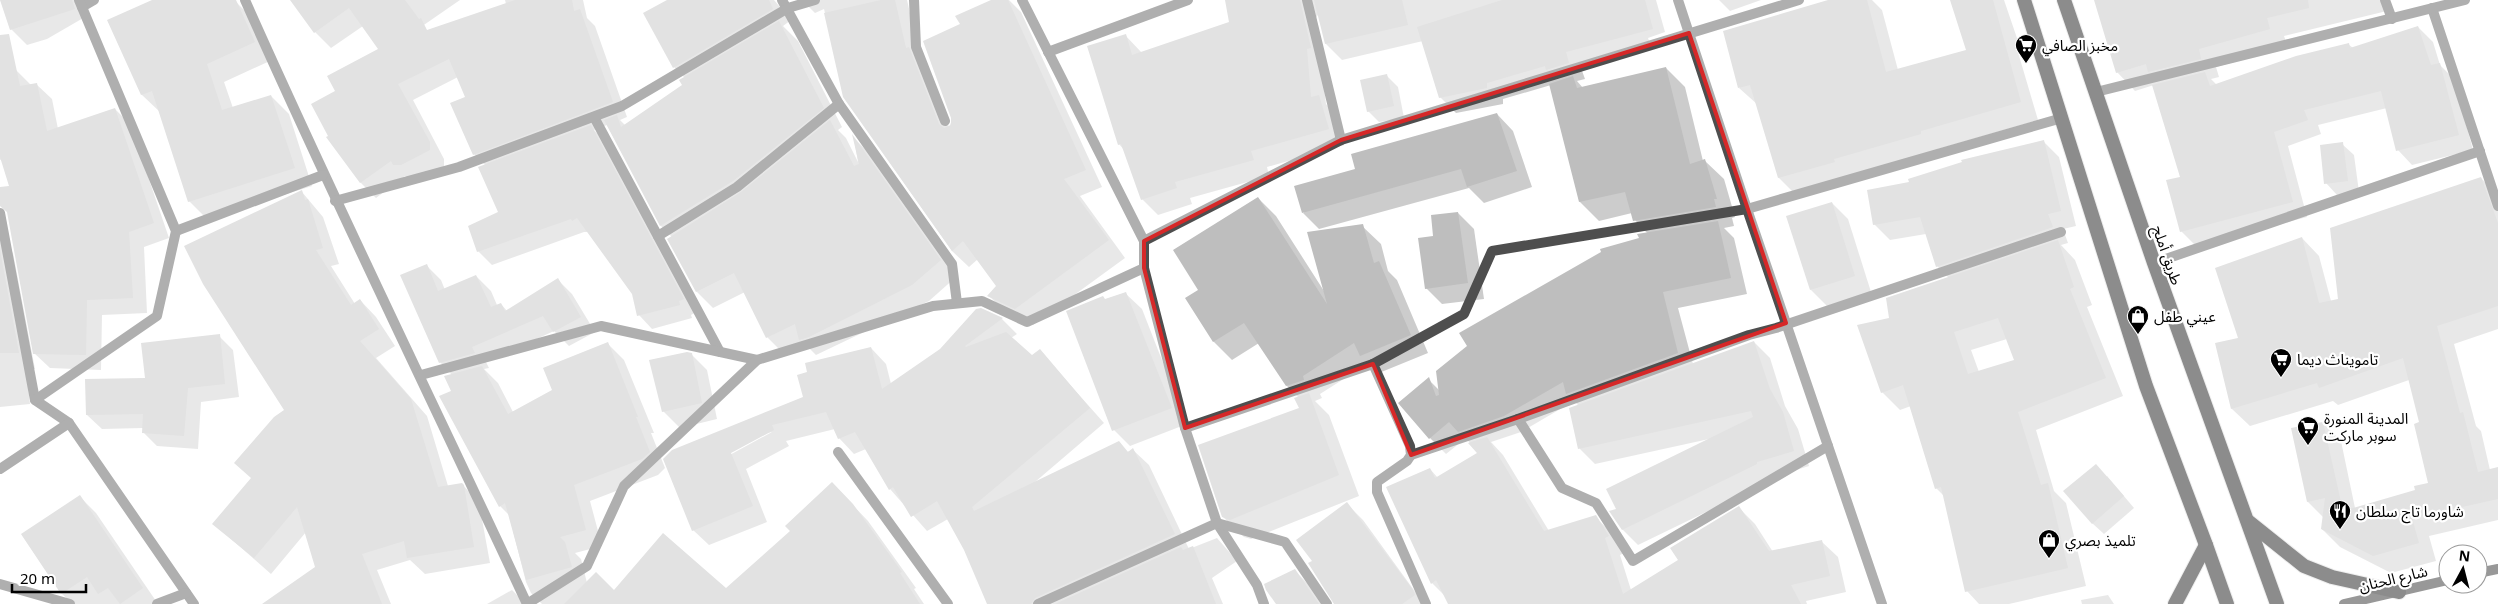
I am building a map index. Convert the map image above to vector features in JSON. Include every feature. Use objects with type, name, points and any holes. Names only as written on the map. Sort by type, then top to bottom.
[{"type":"highway","points":[[2024,0],[2146,386],[2206,545],[2226,604]]},
{"type":"highway","name":"طريق أملج","points":[[2064,0],[2154,263],[2277,604]]},
{"type":"highway","points":[[2249,522],[2304,566],[2332,576],[2399,592]]},
{"type":"highway","points":[[2175,604],[2206,545]]},
{"type":"main road","name":"شارع الحنان","points":[[2344,604],[2438,582]]},
{"type":"street","points":[[35,400],[157,316],[176,231],[81,4],[94,0]]},
{"type":"street","points":[[244,0],[335,201],[421,375],[527,604],[587,566],[624,486],[757,360],[933,306],[982,301],[1027,322],[1144,268]]},
{"type":"street","points":[[335,201],[459,167],[622,106],[785,4],[815,0]]},
{"type":"street","points":[[914,0],[916,47],[945,121]]},
{"type":"street","points":[[1022,0],[1144,241],[1144,268],[1185,428],[1217,523],[1257,585],[1264,604]]},
{"type":"street","points":[[1048,52],[1188,0]]},
{"type":"street","points":[[1307,0],[1341,140]]},
{"type":"street","points":[[1678,0],[1882,604]]},
{"type":"street","points":[[1144,241],[1341,140],[1798,0]]},
{"type":"street","points":[[2386,0],[2392,19]]},
{"type":"street","points":[[2096,92],[2465,0]]},
{"type":"street","points":[[785,4],[839,104],[952,264],[957,303]]},
{"type":"street","points":[[2432,8],[2498,206]]},
{"type":"street","points":[[658,236],[737,187],[839,104]]},
{"type":"street","points":[[594,116],[720,352]]},
{"type":"street","points":[[1185,428],[1373,364],[1464,314],[1492,251],[1747,208],[2062,118]]},
{"type":"street","points":[[2154,263],[2480,151]]},
{"type":"street","points":[[176,231],[323,175]]},
{"type":"street","points":[[0,213],[35,400],[69,423],[194,604]]},
{"type":"street","points":[[1426,604],[1377,492],[1376,482],[1407,461],[1412,455],[1518,419],[1749,334],[1776,328],[1786,323],[2061,232]]},
{"type":"street","points":[[421,375],[601,326],[757,360]]},
{"type":"street","points":[[1373,364],[1410,446],[1412,455]]},
{"type":"street","points":[[1518,419],[1562,488],[1596,503],[1633,562],[1828,446]]},
{"type":"street","points":[[0,469],[69,423]]},
{"type":"street","points":[[838,452],[948,604]]},
{"type":"street","points":[[1038,604],[1217,523],[1284,542],[1328,604]]},
{"type":"street","points":[[0,584],[70,604]]},
{"type":"street","points":[[157,604],[186,593]]},
{"type":"highlighted area","points":[[1689,33],[1786,323],[1411,455],[1373,364],[1185,428],[1144,268],[1144,241],[1341,140]]},
{"type":"building","points":[[0,0],[72,0],[75,9],[10,30]]},
{"type":"building","points":[[152,0],[236,0],[255,42],[207,64],[222,110],[271,95],[295,168],[188,202],[152,91],[141,95],[107,20]]},
{"type":"building","points":[[290,0],[405,0],[419,19],[421,18],[427,30],[515,0],[572,0],[574,11],[580,9],[613,102],[473,155],[450,103],[465,97],[449,59],[398,84],[430,142],[430,150],[401,165],[393,165],[391,161],[360,183],[326,137],[328,136],[311,104],[335,91],[327,76],[378,49],[349,8],[314,33]]},
{"type":"building","points":[[667,0],[769,0],[773,9],[673,68],[643,13]]},
{"type":"building","points":[[881,0],[895,0],[906,48],[909,47],[939,124],[944,128],[951,125],[951,118],[923,41],[960,24],[955,16],[991,0],[1008,0],[1086,170],[1064,179],[1109,240],[1015,309],[987,296],[996,286],[963,241],[952,251],[843,97],[824,13]]},
{"type":"building","points":[[1225,0],[1300,0],[1311,48],[1307,49],[1311,97],[1319,95],[1329,129],[1251,151],[1254,160],[1175,182],[1177,188],[1141,200],[1121,144],[1118,145],[1087,46],[1126,34],[1132,55],[1229,22]]},
{"type":"building","points":[[1314,0],[1402,0],[1408,25],[1325,44]]},
{"type":"building","points":[[1502,0],[1645,0],[1653,29],[1566,52],[1569,63],[1546,70],[1545,66],[1487,83],[1487,88],[1439,98],[1417,27]]},
{"type":"building","points":[[1828,0],[1867,0],[1886,72],[1966,50],[1950,0],[1993,0],[2021,102],[1921,131],[1921,134],[1834,159],[1835,162],[1778,178],[1750,85],[1738,88],[1723,31]]},
{"type":"building","points":[[2094,0],[2308,0],[2309,8],[2267,18],[2270,29],[2199,49],[2201,59],[2148,72],[2146,64],[2116,73]]},
{"type":"building","points":[[779,21],[824,108],[733,181],[660,226],[604,120],[617,115],[621,127],[682,85],[679,80]]},
{"type":"building","points":[[2418,26],[2431,65],[2440,63],[2459,135],[2396,151],[2381,91],[2304,110],[2308,120],[2274,132],[2293,202],[2180,232],[2166,180],[2180,177],[2152,85],[2205,72],[2210,86],[2296,56],[2349,43],[2350,48]]},
{"type":"building","points":[[9,34],[20,86],[37,83],[47,131],[115,108],[154,223],[129,232],[133,298],[87,300],[86,355],[33,354],[7,212],[0,206],[0,187],[9,186],[0,157],[0,35]]},
{"type":"building","points":[[1666,67],[1690,164],[1705,159],[1717,199],[1714,199],[1716,207],[1633,221],[1625,192],[1579,202],[1549,84],[1573,76],[1577,88]]},
{"type":"building","points":[[1387,74],[1394,106],[1367,112],[1360,80]]},
{"type":"building","points":[[1497,113],[1517,171],[1467,187],[1461,169],[1302,213],[1294,186],[1355,169],[1351,154]]},
{"type":"building","points":[[830,120],[854,166],[859,164],[852,134],[941,260],[912,285],[809,337],[799,340],[795,324],[766,338],[734,273],[696,292],[667,239],[741,192]]},
{"type":"building","points":[[591,125],[684,299],[679,301],[680,305],[637,316],[632,294],[577,218],[477,252],[468,226],[498,212],[478,167]]},
{"type":"building","points":[[2044,140],[2061,211],[2048,214],[2053,227],[1936,267],[1920,217],[1873,225],[1867,190],[1909,182],[1908,179],[1962,162],[1961,160]]},
{"type":"building","points":[[2343,142],[2348,181],[2324,184],[2320,145]]},
{"type":"building","points":[[2481,177],[2498,223],[2498,306],[2437,326],[2460,413],[2463,412],[2478,472],[2498,467],[2498,499],[2412,518],[2419,543],[2373,556],[2321,529],[2325,498],[2307,502],[2291,428],[2323,422],[2343,511],[2415,490],[2414,486],[2428,483],[2414,424],[2419,422],[2403,358],[2319,388],[2317,383],[2231,409],[2215,343],[2238,338],[2215,268],[2302,237],[2319,303],[2338,299],[2330,228]]},
{"type":"building","points":[[302,190],[305,200],[308,199],[323,248],[316,250],[351,305],[360,299],[379,329],[360,341],[411,399],[438,487],[462,483],[464,485],[474,547],[407,558],[404,541],[362,554],[382,604],[262,604],[315,567],[297,507],[254,558],[212,524],[251,478],[234,463],[274,417],[284,410],[203,284],[184,246]]},
{"type":"building","points":[[1258,197],[1327,304],[1307,232],[1363,224],[1374,263],[1379,261],[1411,335],[1360,356],[1354,343],[1303,376],[1304,380],[1286,386],[1244,323],[1213,342],[1185,298],[1198,290],[1173,250]]},
{"type":"building","points":[[1832,202],[1855,276],[1810,290],[1786,216]]},
{"type":"building","points":[[1458,212],[1468,283],[1425,289],[1418,238],[1433,236],[1431,215]]},
{"type":"building","points":[[1718,221],[1731,278],[1663,292],[1678,353],[1566,394],[1563,382],[1504,416],[1458,432],[1449,422],[1429,439],[1398,403],[1429,377],[1436,396],[1439,395],[1436,371],[1467,346],[1459,333],[1601,252],[1600,249],[1639,238],[1637,234]]},
{"type":"building","points":[[2058,240],[2074,287],[2070,289],[2106,378],[2018,412],[2041,485],[2048,483],[2068,568],[1965,592],[1941,487],[1935,489],[1903,385],[1881,393],[1857,325],[1889,318],[1886,298]],"holes":[[[1998,318],[2014,360],[1968,374],[1954,332]]]},
{"type":"building","points":[[0,250],[19,353],[0,353]]},
{"type":"building","points":[[427,264],[438,291],[476,275],[491,307],[501,303],[505,311],[558,278],[581,317],[553,332],[543,316],[472,347],[475,353],[439,363],[400,275]]},
{"type":"building","points":[[1126,292],[1172,408],[1112,431],[1066,311],[1103,296],[1105,299]]},
{"type":"building","points":[[981,308],[1003,318],[966,347],[1006,332],[1032,355],[1040,349],[1090,408],[972,507],[974,511],[1119,441],[1128,452],[1133,448],[1175,534],[1035,598],[1031,604],[987,604],[964,550],[937,501],[911,517],[893,487],[889,490],[855,432],[838,439],[826,412],[772,425],[774,430],[731,453],[753,506],[692,531],[663,459],[672,450],[803,397],[797,375],[807,372],[805,363],[871,347],[882,389],[940,349],[976,309]]},
{"type":"building","points":[[220,334],[225,384],[188,388],[184,436],[142,433],[143,414],[86,415],[85,379],[145,378],[141,343]]},
{"type":"building","points":[[1754,341],[1770,389],[1783,412],[1794,451],[1757,462],[1757,464],[1622,530],[1609,511],[1616,509],[1606,489],[1753,417],[1751,411],[1578,449],[1569,408]]},
{"type":"building","points":[[608,342],[650,452],[642,459],[574,485],[586,530],[560,537],[565,542],[572,567],[526,580],[505,503],[499,507],[439,396],[451,391],[444,376],[482,366],[508,414],[552,390],[543,368]]},
{"type":"building","points":[[687,352],[692,353],[702,403],[662,412],[649,360]]},
{"type":"building","points":[[1309,393],[1339,475],[1230,520],[1222,517],[1198,445],[1299,408],[1294,398]]},
{"type":"building","points":[[1487,437],[1544,531],[1596,515],[1609,536],[1605,538],[1623,594],[1678,560],[1670,548],[1739,506],[1769,551],[1822,540],[1830,576],[1791,585],[1801,604],[1448,604],[1436,580],[1431,584],[1386,487],[1430,468],[1435,478],[1477,453],[1468,443]]},
{"type":"building","points":[[2096,464],[2124,496],[2092,524],[2063,491]]},
{"type":"building","points":[[832,482],[853,504],[902,572],[900,573],[920,604],[564,604],[596,572],[614,590],[663,533],[726,588],[790,531],[785,526]]},
{"type":"building","points":[[80,495],[143,588],[120,604],[108,588],[98,594],[87,577],[61,594],[21,534]]},
{"type":"building","points":[[1347,502],[1413,590],[1415,595],[1402,604],[1334,604],[1308,563],[1312,561],[1296,540]]},
{"type":"building","points":[[1193,546],[1216,604],[1055,604],[1181,547],[1183,550]]},
{"type":"building","points":[[1295,569],[1319,604],[1276,604],[1266,590],[1264,584]]},
{"type":"place","name":"مخبز الصافي","points":[[2026,64]]},
{"type":"place","name":"عيني طفل","points":[[2138,335]]},
{"type":"place","name":"تامويناث ديما","points":[[2281,378]]},
{"type":"place","name":"المدينة المنورة سوبر ماركت","points":[[2308,446]]},
{"type":"place","name":"شاورما تاج سلطان","points":[[2340,530]]},
{"type":"place","name":"تلميذ بصري","points":[[2049,559]]}]
